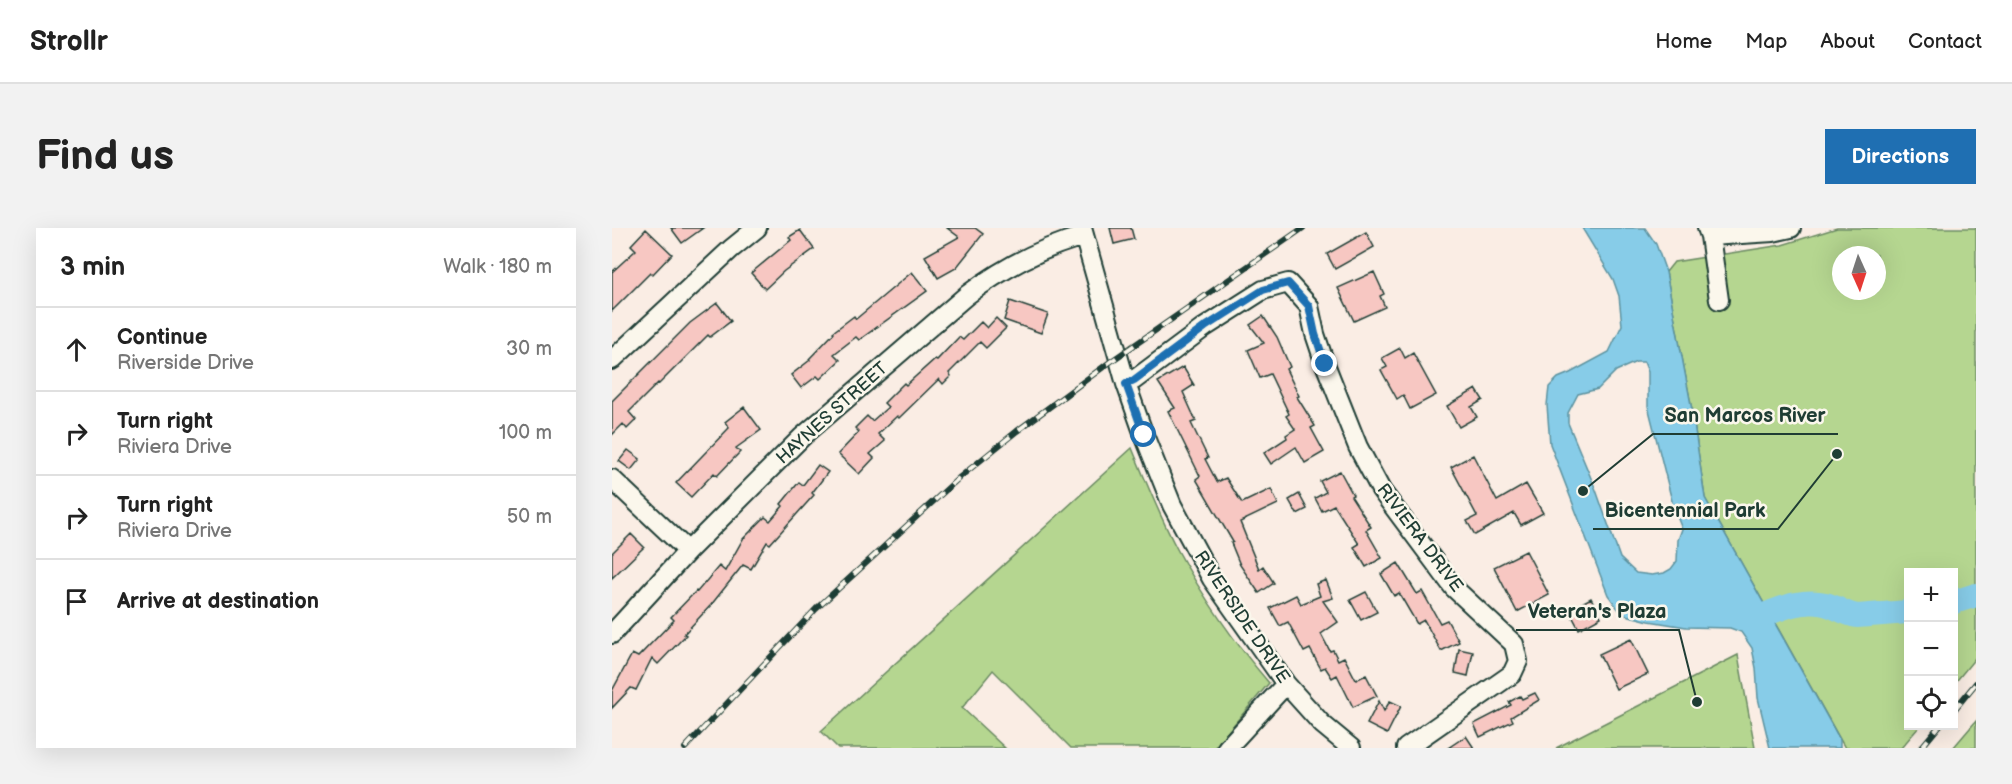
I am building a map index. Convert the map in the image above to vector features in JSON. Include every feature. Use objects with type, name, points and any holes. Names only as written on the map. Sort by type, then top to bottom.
[{"type":"street","points":[[612,360],[731,249],[757,228]]},
{"type":"street","points":[[1719,300],[1708,232],[1773,232],[1791,228]]},
{"type":"street","name":"RIVERSIDE DRIVE","points":[[1083,232],[1126,384],[1172,505],[1212,579],[1286,684],[1322,723],[1351,748]]},
{"type":"street","name":"HAYNES STREET","points":[[612,634],[688,551],[802,437],[967,295],[1030,255],[1083,232]]},
{"type":"street","name":"RIVIERA DRIVE","points":[[1126,384],[1205,327],[1263,290],[1288,283],[1309,306],[1325,364],[1358,447],[1381,490],[1454,588],[1514,644],[1518,660],[1512,674],[1406,748]]},
{"type":"street","points":[[612,478],[688,551]]},
{"type":"street","points":[[1227,748],[1286,684]]},
{"type":"green space","points":[[1837,228],[1976,228],[1976,657],[1958,679],[1958,568],[1904,568],[1904,730],[1917,730],[1901,748],[1845,748],[1705,498],[1692,410],[1666,272],[1674,262],[1782,245]]},
{"type":"green space","points":[[1132,448],[1153,499],[1187,567],[1220,619],[1269,683],[1214,748],[1071,748],[993,670],[962,708],[1005,748],[838,748],[821,731]]},
{"type":"green space","points":[[1738,655],[1755,748],[1556,748]]},
{"type":"green space","points":[[1976,721],[1976,748],[1953,748]]},
{"type":"water","points":[[1582,228],[1645,228],[1656,244],[1666,272],[1692,410],[1705,498],[1840,740],[1840,748],[1770,748],[1758,698],[1752,648],[1741,632],[1730,628],[1686,627],[1622,614],[1608,595],[1550,444],[1547,405],[1549,387],[1558,378],[1609,352],[1622,325],[1619,296],[1613,279]],"holes":[[[1636,362],[1644,362],[1648,372],[1648,406],[1674,509],[1682,529],[1678,540],[1677,561],[1671,569],[1664,573],[1652,575],[1636,573],[1620,558],[1596,490],[1568,423],[1568,413],[1578,394],[1598,389],[1616,371]]]},
{"type":"building","points":[[671,228],[703,228],[682,243]]},
{"type":"building","points":[[947,228],[975,228],[983,234],[956,268],[938,278],[925,256],[959,237]]},
{"type":"building","points":[[1110,228],[1131,228],[1134,239],[1114,244]]},
{"type":"building","points":[[646,229],[672,254],[612,311],[612,272],[636,250],[631,245]]},
{"type":"building","points":[[800,230],[814,249],[784,271],[765,289],[751,273],[791,240],[789,237]]},
{"type":"building","points":[[1366,232],[1374,247],[1335,269],[1327,254]]},
{"type":"building","points":[[912,272],[927,291],[859,340],[856,337],[834,354],[840,360],[820,379],[817,376],[801,388],[791,375],[810,360],[833,332],[854,316],[856,319]]},
{"type":"building","points":[[1374,272],[1384,294],[1380,296],[1385,307],[1354,321],[1338,288]]},
{"type":"building","points":[[1010,301],[1048,314],[1041,333],[1004,320]]},
{"type":"building","points":[[717,303],[731,321],[710,337],[708,335],[629,412],[636,420],[627,429],[623,424],[612,435],[612,401],[690,323]]},
{"type":"building","points":[[1263,316],[1277,337],[1290,367],[1286,369],[1299,396],[1297,397],[1315,426],[1311,428],[1324,452],[1305,463],[1296,447],[1271,464],[1264,453],[1287,438],[1286,435],[1295,429],[1286,416],[1289,414],[1270,374],[1260,378],[1248,350],[1264,343],[1250,325]]},
{"type":"building","points":[[996,318],[1006,328],[986,348],[980,342],[949,373],[951,376],[943,384],[939,379],[899,418],[897,416],[878,434],[885,441],[870,454],[874,458],[859,474],[838,454],[859,432],[855,428],[867,416],[872,421],[888,407],[884,403],[904,383],[906,385],[935,359],[937,360],[959,337],[963,340],[981,322],[987,328]]},
{"type":"building","points":[[1400,348],[1405,358],[1413,353],[1436,395],[1410,409],[1403,395],[1397,399],[1381,370],[1387,367],[1382,358]]},
{"type":"building","points":[[1183,367],[1194,385],[1183,392],[1196,421],[1191,423],[1217,482],[1226,478],[1242,503],[1271,489],[1278,504],[1240,522],[1259,569],[1263,566],[1274,583],[1259,593],[1240,565],[1231,543],[1233,542],[1196,479],[1200,476],[1168,411],[1175,408],[1158,382]]},
{"type":"building","points":[[1476,389],[1483,400],[1471,407],[1477,417],[1459,427],[1447,406]]},
{"type":"building","points":[[744,407],[761,430],[736,448],[740,452],[717,476],[714,473],[691,497],[676,483],[729,428],[725,422]]},
{"type":"building","points":[[628,450],[640,459],[631,470],[619,461]]},
{"type":"building","points":[[1473,455],[1497,501],[1526,484],[1543,513],[1521,525],[1514,513],[1475,535],[1467,521],[1477,516],[1451,467]]},
{"type":"building","points":[[818,465],[828,472],[812,493],[814,495],[770,544],[767,542],[751,569],[743,565],[684,634],[686,635],[658,664],[652,658],[636,690],[631,688],[612,708],[612,691],[632,654],[638,657],[674,620],[671,617],[719,566],[725,571],[743,539],[765,517],[770,521],[799,482],[803,485]]},
{"type":"building","points":[[1340,471],[1353,495],[1351,496],[1371,527],[1366,530],[1382,558],[1366,567],[1354,547],[1359,544],[1334,505],[1322,511],[1315,498],[1326,492],[1320,481]]},
{"type":"building","points":[[1299,494],[1307,509],[1297,514],[1289,500]]},
{"type":"building","points":[[631,534],[644,547],[612,578],[612,553]]},
{"type":"building","points":[[1526,551],[1549,595],[1517,612],[1494,567]]},
{"type":"building","points":[[1398,563],[1417,594],[1422,591],[1440,623],[1447,620],[1459,642],[1441,651],[1424,620],[1417,624],[1399,593],[1394,596],[1381,574]]},
{"type":"building","points":[[1326,580],[1333,598],[1323,601],[1338,622],[1321,634],[1338,660],[1344,657],[1356,680],[1366,675],[1377,696],[1353,707],[1337,675],[1332,678],[1325,667],[1321,669],[1310,649],[1304,652],[1288,622],[1280,626],[1270,608],[1296,595],[1301,604],[1320,596],[1316,584]]},
{"type":"building","points":[[1366,592],[1377,612],[1361,620],[1350,600]]},
{"type":"building","points":[[1591,598],[1601,617],[1579,629],[1569,610]]},
{"type":"building","points":[[1631,639],[1648,674],[1616,689],[1599,654]]},
{"type":"building","points":[[1459,649],[1473,652],[1468,676],[1455,673]]},
{"type":"building","points":[[1535,693],[1539,700],[1511,717],[1513,721],[1480,737],[1474,724],[1511,705],[1509,702],[1520,696],[1522,699]]},
{"type":"building","points":[[1379,701],[1384,711],[1390,701],[1401,706],[1387,734],[1367,724]]},
{"type":"building","points":[[1466,736],[1474,748],[1448,748]]},
{"type":"waterway","points":[[1958,601],[1976,595]]},
{"type":"waterway","points":[[1756,618],[1790,606],[1807,603],[1825,604],[1857,616],[1904,612]]},
{"type":"railway","points":[[685,748],[816,609],[960,477],[1017,431],[1110,362],[1303,228]]},
{"type":"railway","points":[[1958,705],[1976,683]]},
{"type":"railway","points":[[1921,748],[1936,730]]},
{"type":"place","name":"Bicentennial Park","points":[[1837,454]]},
{"type":"place","name":"San Marcos River","points":[[1583,491]]},
{"type":"place","name":"Veteran's Plaza","points":[[1697,702]]},
{"type":"route","points":[[1144,435],[1126,384],[1205,327],[1263,290],[1288,283],[1309,306],[1325,364]]}]
